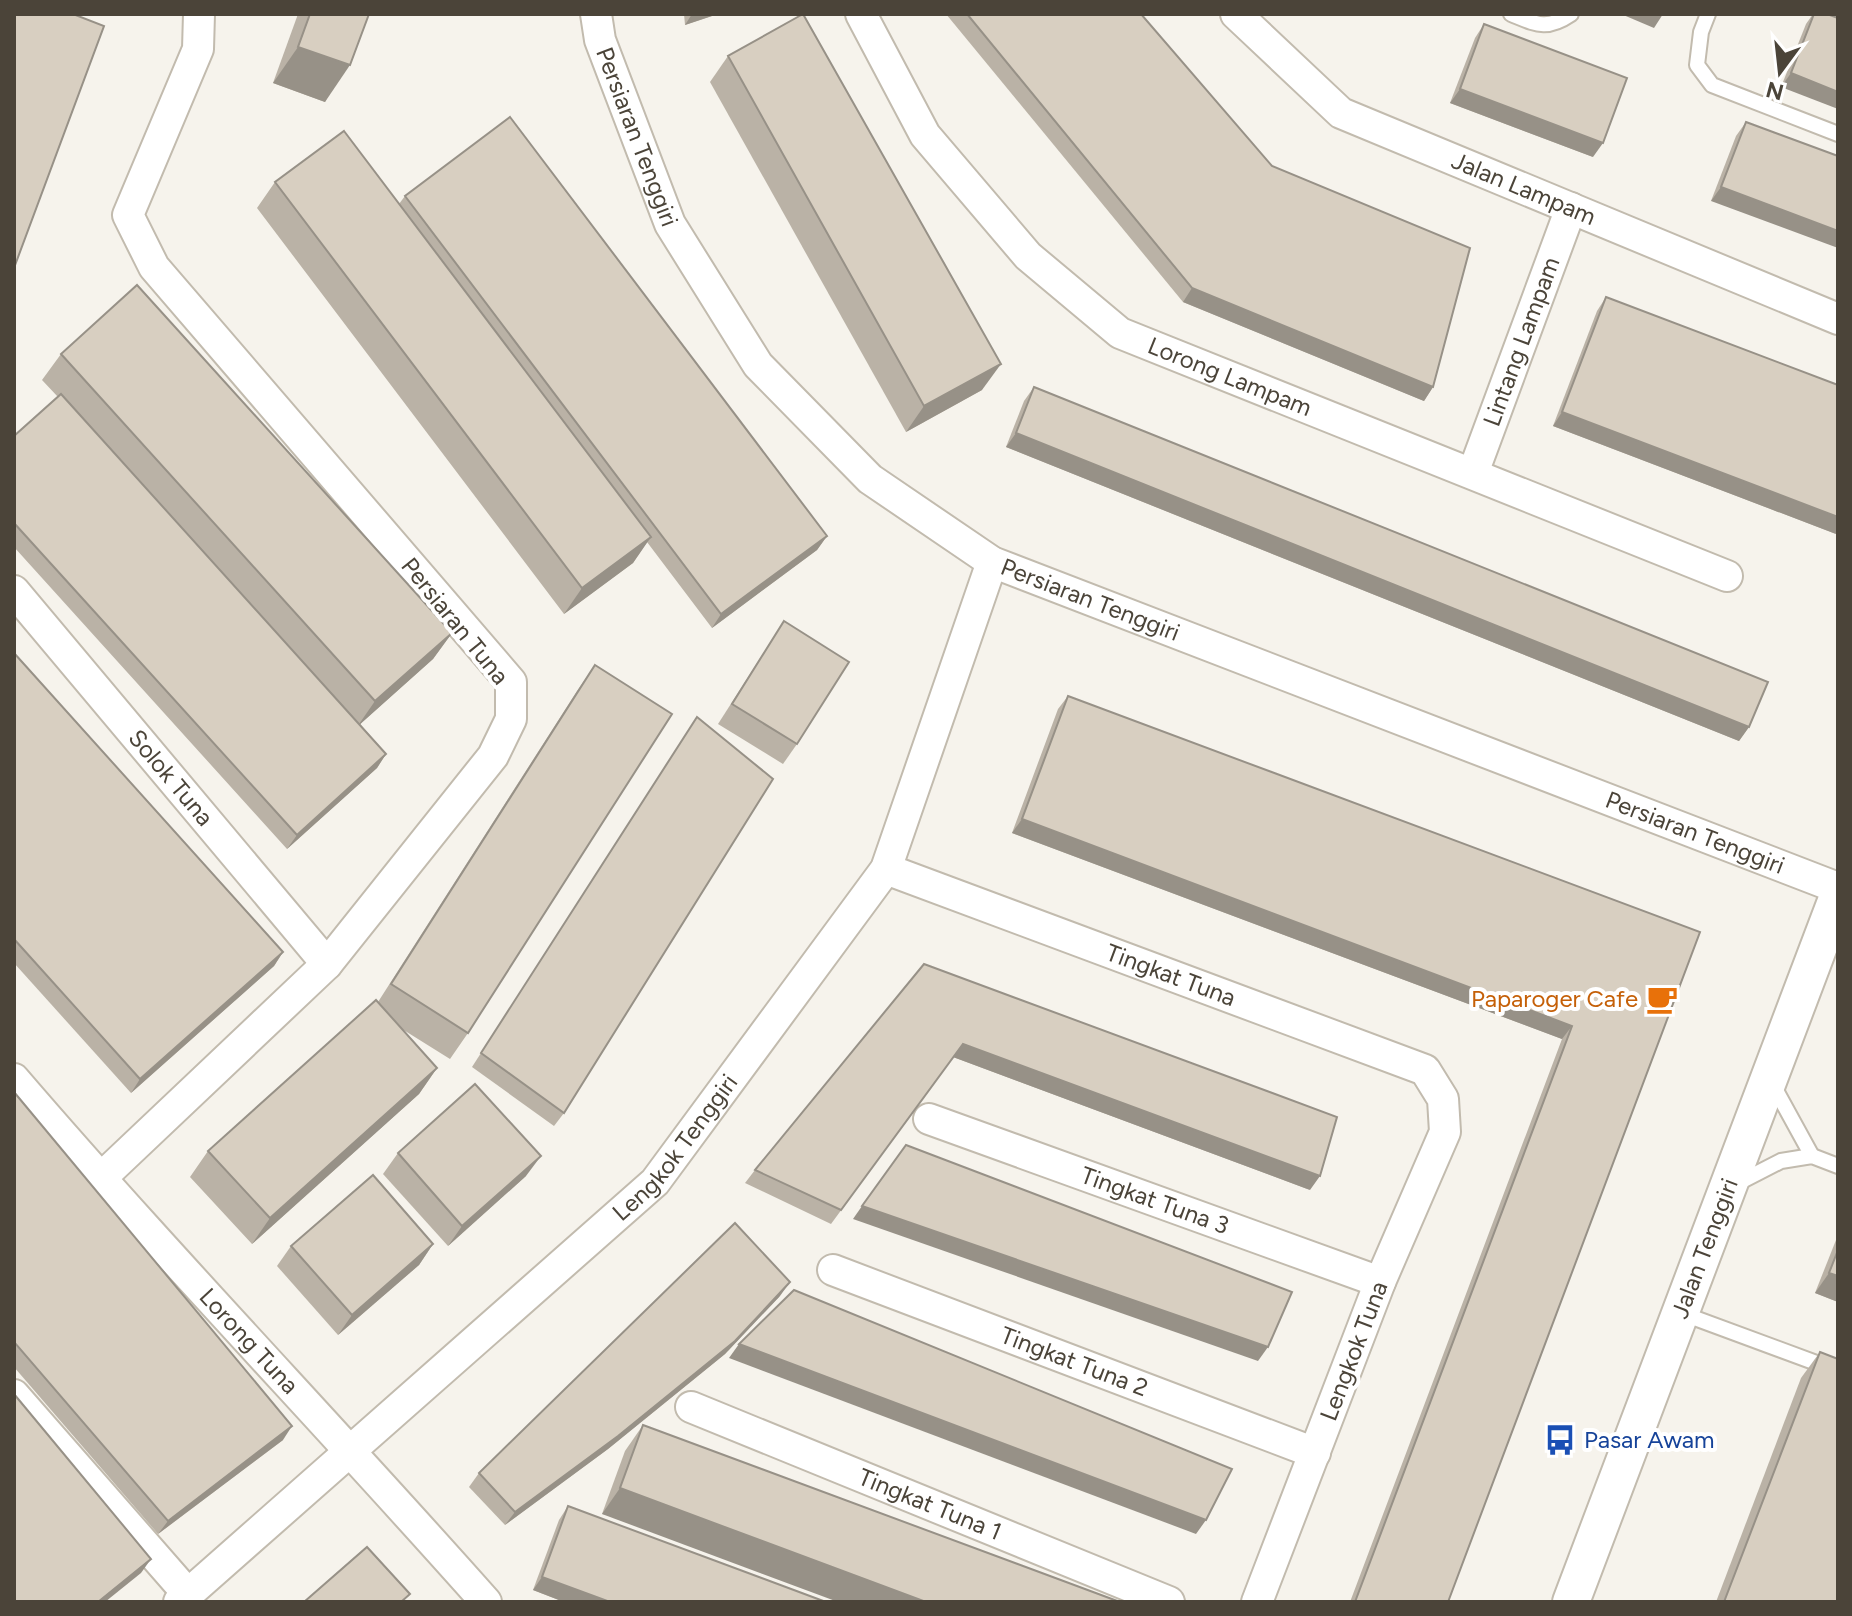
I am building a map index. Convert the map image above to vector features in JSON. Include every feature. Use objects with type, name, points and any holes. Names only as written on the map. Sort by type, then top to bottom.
[{"type":"street","name":"Persiaran Tuna","points":[[100,1179],[327,964],[493,756],[511,719],[511,682],[154,267],[128,215],[198,49],[199,14]]},
{"type":"street","name":"Persiaran Tenggiri","points":[[596,14],[600,40],[670,224],[758,365],[870,479],[992,562],[1838,888]]},
{"type":"street","name":"Lorong Lampam","points":[[861,14],[925,135],[1028,256],[1120,333],[1727,576]]},
{"type":"street","name":"Jalan Lampam","points":[[1236,14],[1341,113],[1838,319]]},
{"type":"street","name":"Lintang Lampam","points":[[1473,473],[1571,208]]},
{"type":"street","name":"Lengkok Tenggiri","points":[[183,1598],[655,1182],[886,869],[992,562]]},
{"type":"street","name":"Solok Tuna","points":[[14,591],[327,964]]},
{"type":"street","name":"Tingkat Tuna","points":[[886,869],[1425,1070],[1443,1099]]},
{"type":"street","name":"Jalan Tenggiri","points":[[1571,1602],[1838,896]]},
{"type":"street","name":"Lorong Tuna","points":[[14,1079],[100,1179],[351,1450],[486,1602]]},
{"type":"street","name":"Lengkok Tuna","points":[[1257,1602],[1380,1282],[1445,1132],[1443,1099]]},
{"type":"street","name":"Tingkat Tuna 3","points":[[929,1119],[1380,1282]]},
{"type":"street","name":"Tingkat Tuna 2","points":[[833,1270],[1315,1453]]},
{"type":"street","points":[[14,1395],[183,1598]]},
{"type":"street","name":"Tingkat Tuna 1","points":[[691,1407],[1169,1602]]},
{"type":"lane","points":[[1511,14],[1540,26],[1558,23],[1571,14]]},
{"type":"lane","points":[[1708,14],[1701,32],[1697,65],[1712,85],[1838,134]]},
{"type":"lane","points":[[1769,1078],[1812,1156]]},
{"type":"lane","points":[[1727,1189],[1781,1161],[1812,1156],[1835,1165],[1838,1149]]},
{"type":"lane","points":[[1680,1313],[1838,1371]]},
{"type":"building","points":[[14,14],[73,14],[104,26],[14,268]]},
{"type":"building","points":[[310,14],[369,14],[350,65],[298,47]]},
{"type":"building","points":[[803,14],[1001,364],[924,406],[728,56]]},
{"type":"building","points":[[967,14],[1141,14],[1272,166],[1470,248],[1433,387],[1192,288]]},
{"type":"building","points":[[1814,14],[1838,18],[1838,92],[1791,73]]},
{"type":"building","points":[[1484,24],[1627,78],[1603,143],[1460,89]]},
{"type":"building","points":[[510,117],[827,536],[721,614],[405,196]]},
{"type":"building","points":[[1746,122],[1838,156],[1838,231],[1721,187]]},
{"type":"building","points":[[344,131],[651,537],[582,588],[275,182]]},
{"type":"building","points":[[137,285],[452,633],[375,701],[61,354]]},
{"type":"building","points":[[1606,297],[1838,385],[1838,517],[1562,412]]},
{"type":"building","points":[[1034,387],[1768,682],[1749,727],[1016,433]]},
{"type":"building","points":[[61,394],[386,754],[297,835],[14,523],[14,436]]},
{"type":"building","points":[[784,621],[849,662],[797,744],[732,704]]},
{"type":"building","points":[[14,653],[283,952],[140,1079],[14,939]]},
{"type":"building","points":[[595,665],[672,714],[468,1033],[391,984]]},
{"type":"building","points":[[1068,696],[1700,932],[1448,1602],[1355,1602],[1572,1026],[1022,819]]},
{"type":"building","points":[[697,717],[773,779],[564,1113],[481,1053]]},
{"type":"building","points":[[924,964],[1337,1117],[1320,1176],[963,1044],[841,1210],[755,1170]]},
{"type":"building","points":[[376,1000],[437,1068],[270,1218],[208,1151]]},
{"type":"building","points":[[475,1084],[541,1156],[462,1226],[398,1153]]},
{"type":"building","points":[[14,1092],[292,1426],[168,1521],[14,1342]]},
{"type":"building","points":[[906,1145],[1292,1292],[1268,1347],[862,1206]]},
{"type":"building","points":[[373,1175],[433,1244],[352,1315],[291,1246]]},
{"type":"building","points":[[735,1223],[790,1282],[735,1341],[618,1436],[515,1512],[479,1473]]},
{"type":"building","points":[[1838,1250],[1838,1276],[1829,1273]]},
{"type":"building","points":[[794,1290],[1232,1469],[1206,1520],[739,1344]]},
{"type":"building","points":[[1820,1352],[1838,1359],[1838,1602],[1724,1602]]},
{"type":"building","points":[[14,1394],[151,1559],[98,1602],[14,1602]]},
{"type":"building","points":[[643,1425],[1120,1602],[926,1602],[620,1488]]},
{"type":"building","points":[[568,1506],[826,1602],[610,1602],[542,1577]]},
{"type":"building","points":[[367,1547],[410,1594],[401,1602],[304,1602]]},
{"type":"place","name":"Paparoger Cafe","points":[[1662,999]]},
{"type":"place","name":"Pasar Awam","points":[[1560,1440]]}]
